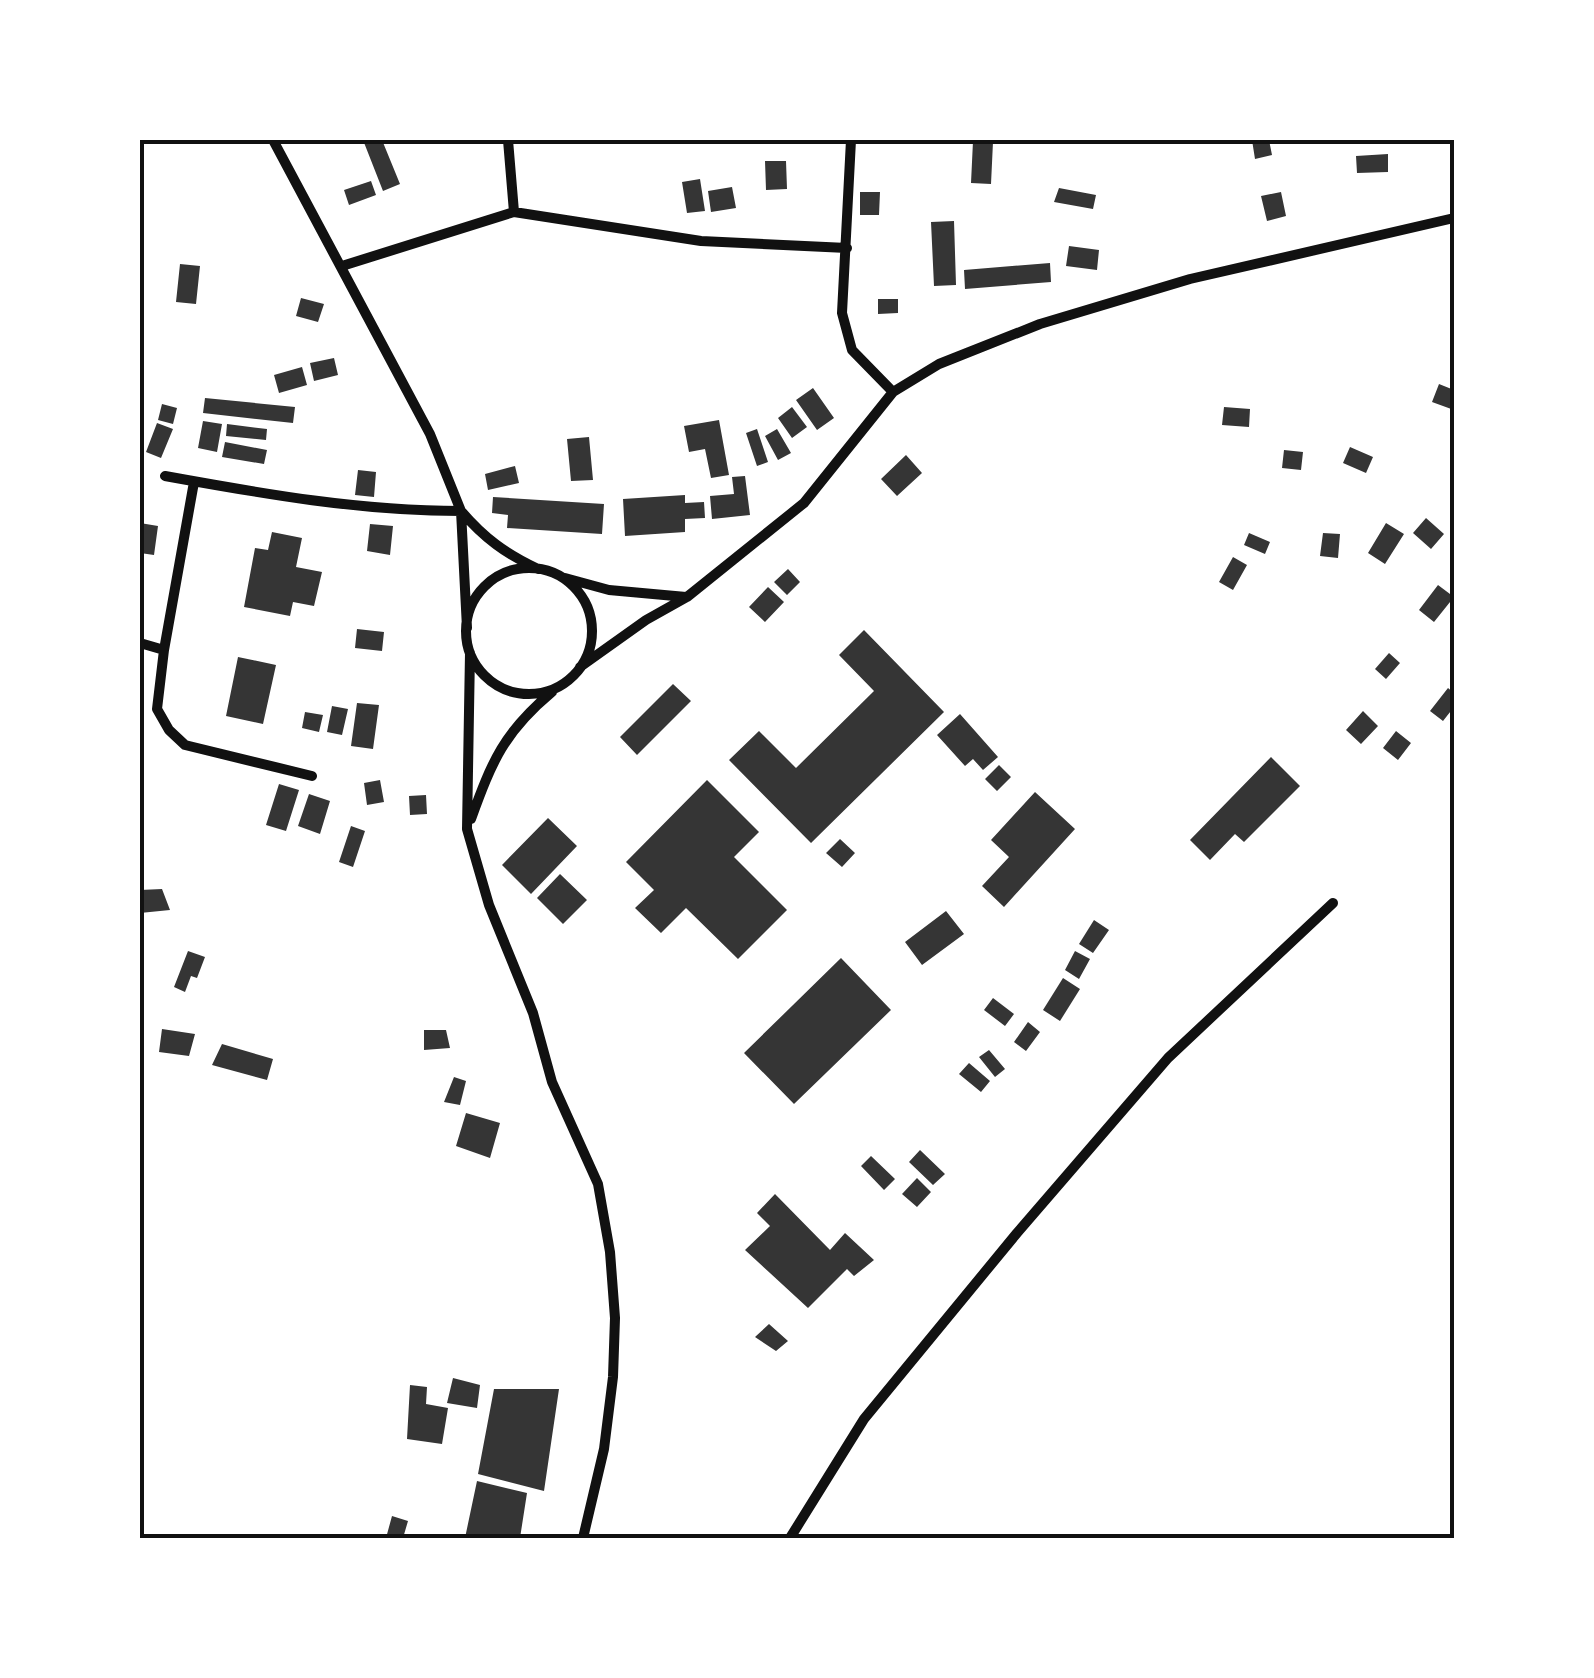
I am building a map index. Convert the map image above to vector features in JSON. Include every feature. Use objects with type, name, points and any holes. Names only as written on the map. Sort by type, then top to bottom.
[{"type":"street","points":[[273,140],[430,434],[461,511],[482,536],[506,554],[562,577],[610,590],[687,598]]},
{"type":"street","points":[[508,140],[514,212]]},
{"type":"street","points":[[851,140],[842,313],[852,350],[893,392]]},
{"type":"street","points":[[342,266],[514,212],[702,241],[847,248]]},
{"type":"street","points":[[468,829],[500,748],[522,717],[580,667],[646,620],[687,598],[804,503],[893,392],[939,364],[1040,324],[1190,279],[1454,218]]},
{"type":"street","points":[[165,476],[269,496],[392,511],[461,511]]},
{"type":"street","points":[[194,482],[157,710],[185,745],[312,776]]},
{"type":"street","points":[[461,511],[470,653],[468,829],[488,905],[532,1013],[552,1082],[598,1184],[610,1252],[615,1318],[613,1376],[604,1448],[582,1538]]},
{"type":"street","points":[[467,628],[474,601],[493,580],[519,569],[538,569]]},
{"type":"street","points":[[562,577],[580,595],[590,618],[590,644],[580,667]]},
{"type":"street","points":[[140,643],[164,650]]},
{"type":"street","points":[[470,653],[485,676],[508,690],[536,694],[561,684]]},
{"type":"street","points":[[790,1538],[864,1419],[1017,1233],[1168,1058],[1333,903]]},
{"type":"building","points":[[363,140],[382,140],[400,184],[383,191]]},
{"type":"building","points":[[1252,140],[1269,140],[1272,155],[1255,159]]},
{"type":"building","points":[[973,141],[993,142],[991,184],[971,183]]},
{"type":"building","points":[[1388,154],[1388,172],[1357,173],[1356,156]]},
{"type":"building","points":[[765,161],[786,161],[787,189],[766,190]]},
{"type":"building","points":[[700,179],[705,211],[687,213],[682,182]]},
{"type":"building","points":[[371,181],[376,195],[349,205],[344,190]]},
{"type":"building","points":[[732,187],[736,208],[711,212],[708,191]]},
{"type":"building","points":[[1059,188],[1096,195],[1093,209],[1054,202]]},
{"type":"building","points":[[860,192],[880,192],[879,215],[860,215]]},
{"type":"building","points":[[1281,192],[1286,216],[1267,221],[1261,196]]},
{"type":"building","points":[[954,221],[956,285],[934,286],[931,222]]},
{"type":"building","points":[[1069,246],[1099,250],[1097,270],[1066,266]]},
{"type":"building","points":[[1050,263],[1051,282],[965,289],[964,270]]},
{"type":"building","points":[[180,264],[200,266],[196,304],[176,302]]},
{"type":"building","points":[[301,298],[324,304],[318,322],[296,316]]},
{"type":"building","points":[[878,299],[898,299],[898,313],[878,314]]},
{"type":"building","points":[[334,358],[338,375],[314,381],[310,363]]},
{"type":"building","points":[[302,367],[307,385],[279,393],[274,375]]},
{"type":"building","points":[[1439,384],[1454,390],[1454,410],[1432,402]]},
{"type":"building","points":[[813,388],[834,418],[817,430],[796,400]]},
{"type":"building","points":[[205,398],[295,407],[293,423],[203,413]]},
{"type":"building","points":[[162,404],[177,408],[173,424],[158,420]]},
{"type":"building","points":[[792,407],[807,427],[792,438],[778,418]]},
{"type":"building","points":[[1224,407],[1250,409],[1249,427],[1222,425]]},
{"type":"building","points":[[719,420],[729,475],[711,478],[705,449],[689,452],[684,426]]},
{"type":"building","points":[[203,421],[222,424],[217,452],[198,448]]},
{"type":"building","points":[[157,423],[173,429],[161,458],[146,452]]},
{"type":"building","points":[[227,424],[267,429],[266,440],[226,436]]},
{"type":"building","points":[[757,429],[768,462],[757,466],[746,433]]},
{"type":"building","points":[[777,429],[791,453],[778,460],[765,436]]},
{"type":"building","points":[[589,437],[593,480],[571,481],[567,439]]},
{"type":"building","points":[[225,442],[267,450],[264,464],[222,457]]},
{"type":"building","points":[[1350,447],[1373,457],[1366,473],[1343,463]]},
{"type":"building","points":[[1284,450],[1303,452],[1301,470],[1282,468]]},
{"type":"building","points":[[906,455],[922,473],[897,496],[881,479]]},
{"type":"building","points":[[515,466],[519,483],[488,490],[485,474]]},
{"type":"building","points":[[358,470],[376,472],[374,497],[355,495]]},
{"type":"building","points":[[745,476],[750,515],[712,519],[710,496],[734,494],[732,477]]},
{"type":"building","points":[[685,495],[685,503],[704,502],[705,518],[685,519],[685,532],[625,536],[623,499]]},
{"type":"building","points":[[493,497],[604,504],[602,534],[507,528],[508,515],[492,513]]},
{"type":"building","points":[[1426,518],[1444,534],[1431,549],[1413,533]]},
{"type":"building","points":[[140,523],[158,526],[154,555],[140,553]]},
{"type":"building","points":[[1386,523],[1404,534],[1385,564],[1368,553]]},
{"type":"building","points":[[370,524],[393,526],[390,555],[367,551]]},
{"type":"building","points":[[272,532],[302,538],[296,567],[322,572],[314,606],[293,602],[290,616],[244,607],[255,548],[268,550]]},
{"type":"building","points":[[1249,533],[1270,542],[1265,554],[1244,545]]},
{"type":"building","points":[[1323,533],[1340,534],[1338,558],[1320,556]]},
{"type":"building","points":[[1233,557],[1247,565],[1233,590],[1219,582]]},
{"type":"building","points":[[788,569],[800,582],[787,595],[774,582]]},
{"type":"building","points":[[1438,585],[1454,597],[1434,622],[1419,610]]},
{"type":"building","points":[[768,587],[784,602],[765,622],[749,607]]},
{"type":"building","points":[[357,629],[384,632],[382,651],[355,648]]},
{"type":"building","points":[[864,630],[944,712],[811,843],[729,760],[759,731],[796,768],[874,691],[839,655]]},
{"type":"building","points":[[1389,653],[1400,663],[1386,679],[1375,669]]},
{"type":"building","points":[[238,657],[276,665],[263,724],[226,716]]},
{"type":"building","points":[[673,684],[691,701],[637,755],[620,737]]},
{"type":"building","points":[[1448,688],[1454,693],[1454,707],[1443,721],[1430,711]]},
{"type":"building","points":[[357,703],[379,705],[373,749],[351,746]]},
{"type":"building","points":[[332,706],[348,709],[342,735],[327,732]]},
{"type":"building","points":[[1363,711],[1378,726],[1361,744],[1346,730]]},
{"type":"building","points":[[305,712],[323,715],[319,732],[302,728]]},
{"type":"building","points":[[960,714],[998,757],[983,770],[973,759],[965,766],[937,735]]},
{"type":"building","points":[[1396,731],[1411,743],[1398,760],[1383,748]]},
{"type":"building","points":[[1271,757],[1300,786],[1244,842],[1235,834],[1210,860],[1190,840]]},
{"type":"building","points":[[999,765],[1011,777],[997,791],[985,779]]},
{"type":"building","points":[[380,780],[384,802],[367,805],[364,783]]},
{"type":"building","points":[[707,780],[759,832],[734,857],[787,910],[738,959],[686,908],[661,933],[635,908],[654,890],[626,862]]},
{"type":"building","points":[[279,784],[299,790],[286,831],[266,825]]},
{"type":"building","points":[[1035,792],[1075,829],[1004,907],[982,886],[1009,857],[991,840]]},
{"type":"building","points":[[309,794],[330,801],[320,834],[298,826]]},
{"type":"building","points":[[426,795],[427,814],[410,815],[409,796]]},
{"type":"building","points":[[548,818],[577,846],[531,894],[502,865]]},
{"type":"building","points":[[351,826],[365,831],[353,867],[339,862]]},
{"type":"building","points":[[840,839],[855,853],[842,867],[826,853]]},
{"type":"building","points":[[560,874],[587,900],[563,924],[537,898]]},
{"type":"building","points":[[162,889],[170,910],[140,913],[140,890]]},
{"type":"building","points":[[946,911],[964,934],[922,965],[905,942]]},
{"type":"building","points":[[1094,920],[1109,930],[1093,953],[1079,944]]},
{"type":"building","points":[[188,951],[205,957],[197,978],[191,976],[185,992],[174,987]]},
{"type":"building","points":[[1075,951],[1090,959],[1079,979],[1065,970]]},
{"type":"building","points":[[841,958],[891,1010],[794,1104],[744,1053]]},
{"type":"building","points":[[1063,978],[1080,989],[1060,1021],[1043,1010]]},
{"type":"building","points":[[993,998],[1014,1014],[1005,1026],[984,1010]]},
{"type":"building","points":[[1028,1022],[1040,1032],[1026,1051],[1014,1042]]},
{"type":"building","points":[[162,1029],[195,1034],[189,1056],[159,1052]]},
{"type":"building","points":[[424,1030],[446,1030],[450,1048],[424,1050]]},
{"type":"building","points":[[222,1044],[273,1059],[267,1080],[212,1065]]},
{"type":"building","points":[[989,1050],[1005,1069],[995,1077],[979,1057]]},
{"type":"building","points":[[969,1063],[990,1081],[981,1092],[959,1074]]},
{"type":"building","points":[[454,1077],[466,1081],[460,1105],[444,1102]]},
{"type":"building","points":[[466,1113],[500,1123],[490,1158],[456,1146]]},
{"type":"building","points":[[920,1150],[945,1174],[933,1185],[909,1162]]},
{"type":"building","points":[[871,1156],[895,1179],[884,1190],[861,1166]]},
{"type":"building","points":[[917,1178],[931,1192],[917,1207],[902,1194]]},
{"type":"building","points":[[775,1194],[830,1250],[845,1233],[874,1260],[854,1276],[847,1269],[808,1308],[745,1250],[770,1226],[757,1213]]},
{"type":"building","points":[[769,1324],[788,1341],[776,1351],[755,1337]]},
{"type":"building","points":[[453,1378],[480,1385],[477,1408],[447,1403]]},
{"type":"building","points":[[410,1385],[427,1387],[426,1404],[448,1408],[442,1444],[407,1439]]},
{"type":"building","points":[[494,1389],[559,1389],[544,1491],[478,1474]]},
{"type":"building","points":[[477,1481],[527,1493],[520,1538],[465,1538]]},
{"type":"building","points":[[392,1516],[408,1521],[403,1538],[386,1538]]}]
